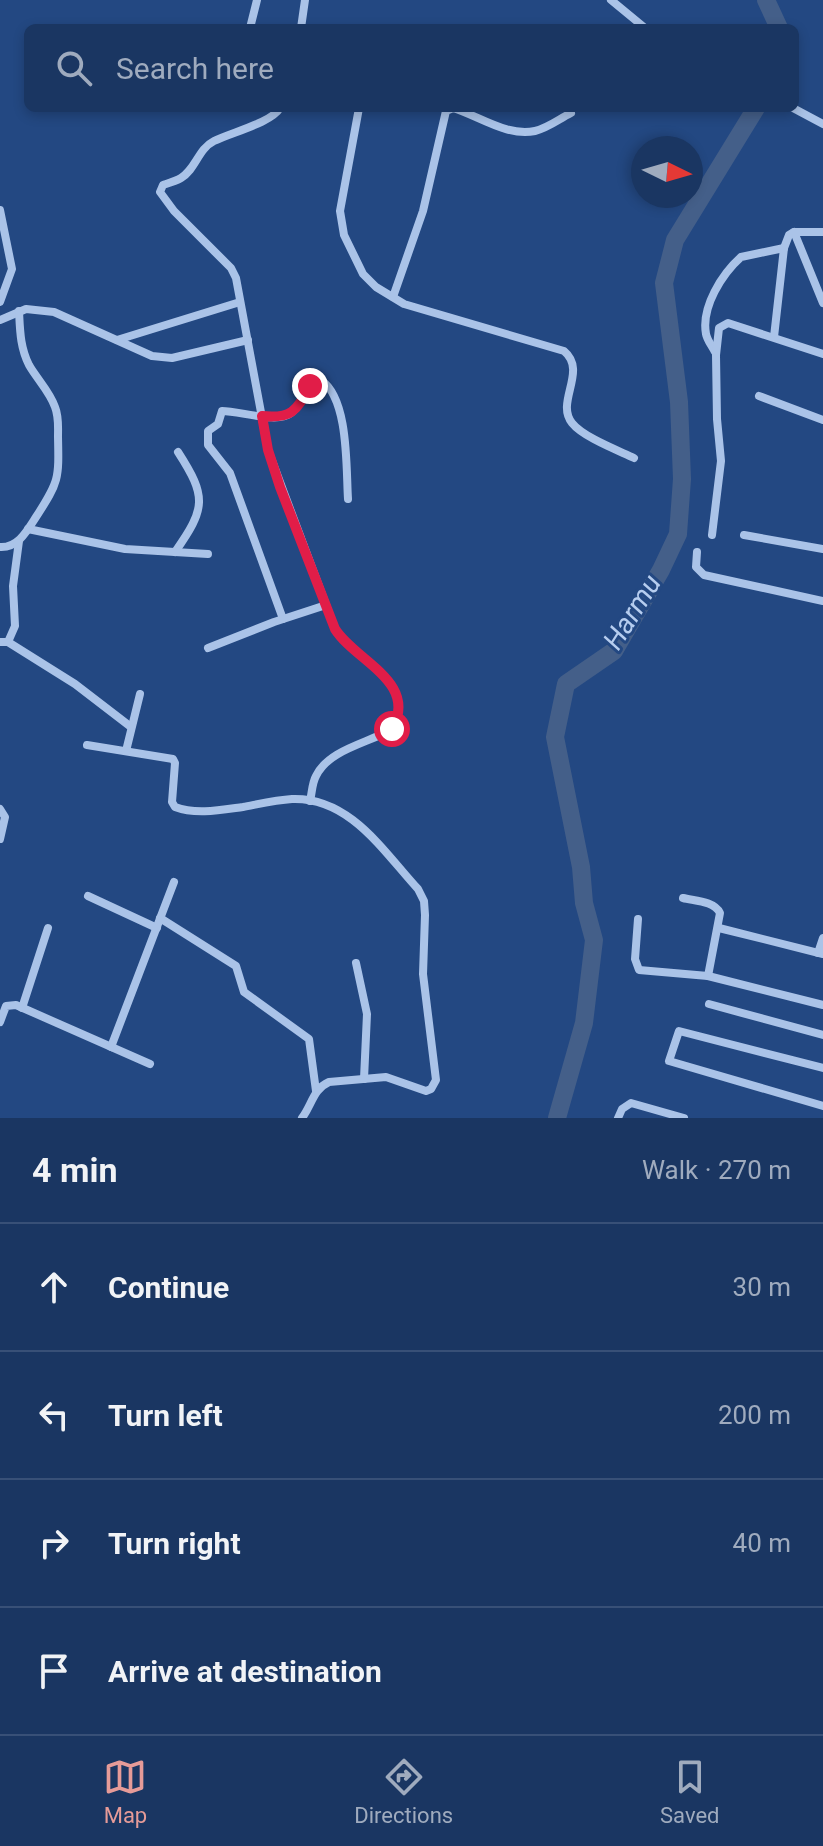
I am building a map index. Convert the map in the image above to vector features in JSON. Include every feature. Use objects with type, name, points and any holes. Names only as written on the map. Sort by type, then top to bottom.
[{"type":"street","points":[[251,24],[257,0]]},
{"type":"street","points":[[302,24],[305,0]]},
{"type":"street","points":[[611,0],[640,24]]},
{"type":"street","points":[[799,111],[823,124]]},
{"type":"street","points":[[276,112],[266,122],[252,124],[210,143],[181,179],[161,189],[162,198],[231,268],[268,450],[280,487],[342,640],[389,679],[398,712],[392,729],[323,766],[316,774],[310,801]]},
{"type":"street","points":[[358,112],[342,199],[342,226],[363,274],[376,287],[404,304],[564,351],[574,366],[567,412],[571,422],[602,443],[634,458]]},
{"type":"street","points":[[393,297],[423,211],[446,112]]},
{"type":"street","points":[[463,112],[502,127],[529,132],[571,113]]},
{"type":"street","points":[[0,210],[12,269],[0,302]]},
{"type":"street","points":[[774,337],[784,248],[789,235],[794,232],[823,232]]},
{"type":"street","points":[[794,232],[823,303]]},
{"type":"street","points":[[716,355],[706,331],[712,299],[720,283],[741,257],[784,248]]},
{"type":"street","points":[[116,340],[240,302]]},
{"type":"street","points":[[0,320],[19,311],[42,310],[63,315],[152,356],[172,358],[248,340]]},
{"type":"street","points":[[0,547],[8,547],[19,541],[28,529],[50,495],[60,466],[59,418],[52,398],[29,364],[21,345],[19,311]]},
{"type":"street","points":[[712,535],[721,461],[717,419],[717,332],[725,323],[823,354]]},
{"type":"street","points":[[283,619],[230,473],[206,440],[208,431],[218,424],[222,411],[262,416],[288,415],[314,382],[320,380],[327,384],[338,404],[343,426],[348,499]]},
{"type":"street","points":[[759,396],[823,420]]},
{"type":"street","points":[[175,552],[198,512],[200,500],[197,486],[178,452]]},
{"type":"street","points":[[28,529],[125,549],[208,554]]},
{"type":"street","points":[[744,535],[823,549]]},
{"type":"street","points":[[19,541],[13,586],[15,626],[4,642],[75,684],[131,727]]},
{"type":"street","points":[[697,552],[696,567],[704,575],[823,600]]},
{"type":"street","points":[[208,648],[326,605]]},
{"type":"street","points":[[126,751],[140,694]]},
{"type":"street","points":[[87,745],[173,759],[172,802],[182,810],[219,810],[292,799],[336,809],[357,822],[418,889],[424,901],[423,974],[436,1080],[426,1091],[386,1077],[329,1082],[316,1092]]},
{"type":"street","points":[[0,809],[5,817],[0,839]]},
{"type":"street","points":[[111,1047],[174,882]]},
{"type":"street","points":[[88,896],[159,923],[236,966],[244,992],[309,1039],[316,1092],[302,1118]]},
{"type":"street","points":[[683,898],[717,907],[720,913],[708,976]]},
{"type":"street","points":[[638,919],[635,959],[639,970],[708,976],[823,1005]]},
{"type":"street","points":[[22,1008],[48,928]]},
{"type":"street","points":[[719,928],[820,954],[823,938]]},
{"type":"street","points":[[356,963],[367,1014],[364,1079]]},
{"type":"street","points":[[0,1022],[6,1006],[10,1004],[150,1064]]},
{"type":"street","points":[[709,1004],[823,1035]]},
{"type":"street","points":[[823,1068],[679,1031],[669,1061],[823,1106]]},
{"type":"street","points":[[618,1118],[622,1109],[631,1103],[684,1118]]},
{"type":"waterway","name":"Harmu","points":[[766,0],[777,24]]},
{"type":"waterway","name":"Harmu","points":[[557,1118],[584,1023],[594,940],[584,903],[581,867],[555,737],[566,684],[614,651],[678,534],[682,479],[679,402],[664,283],[675,240],[754,112]]},
{"type":"route","points":[[310,386],[290,414],[283,417],[262,416],[268,450],[335,629],[342,640],[392,683],[398,712],[392,729]]}]
